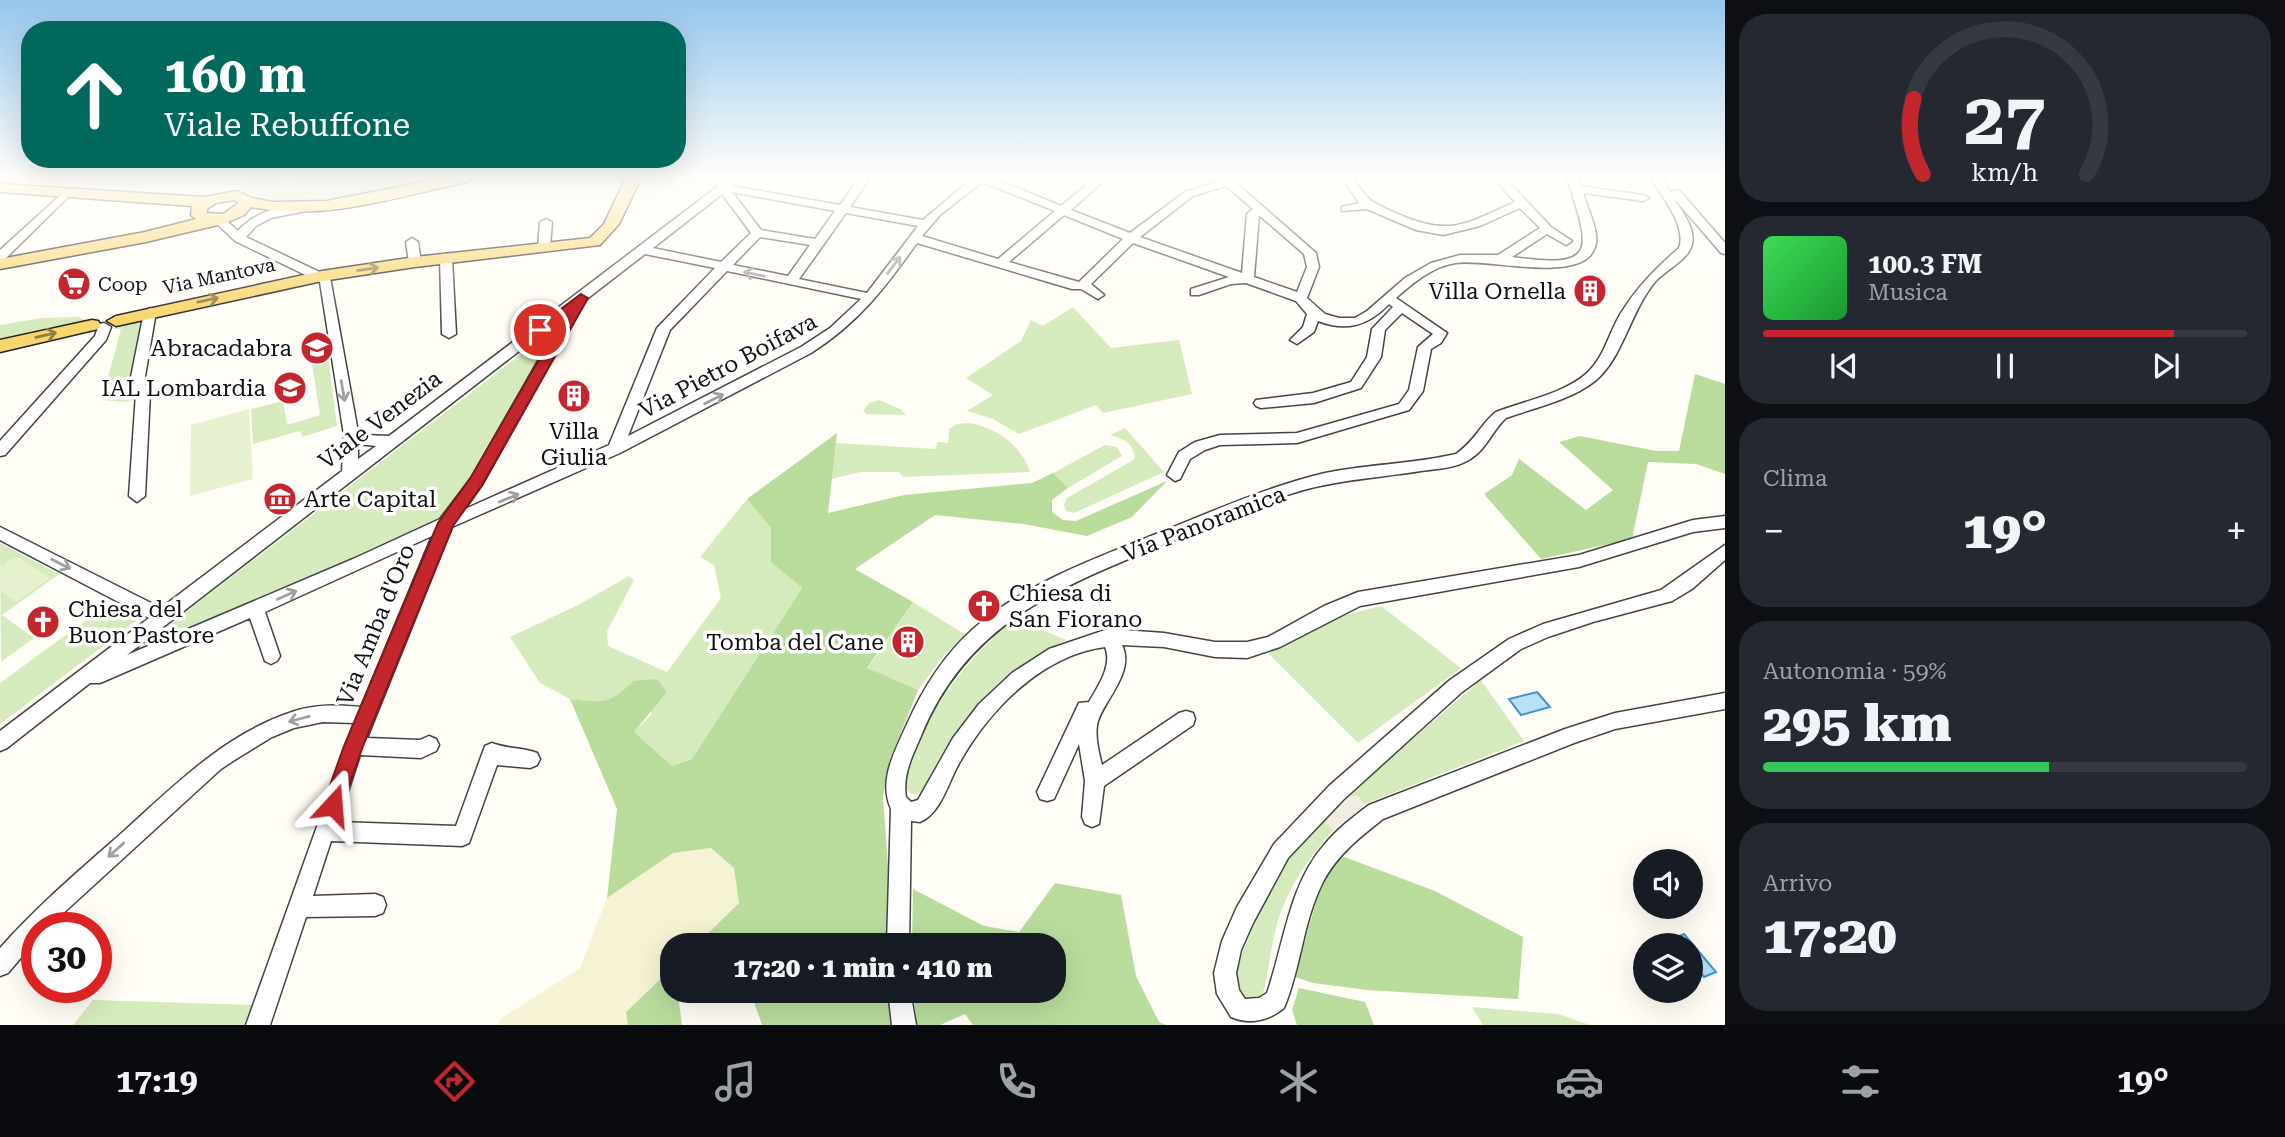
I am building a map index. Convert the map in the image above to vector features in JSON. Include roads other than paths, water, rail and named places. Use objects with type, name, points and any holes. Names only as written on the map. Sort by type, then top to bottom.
[{"type":"main road","points":[[0,264],[160,234],[177,226]]},
{"type":"main road","name":"Via Mantova","points":[[0,346],[322,276],[601,240],[609,226]]},
{"type":"street","points":[[0,257],[32,226]]},
{"type":"street","points":[[226,226],[239,238],[326,280],[351,435],[350,473]]},
{"type":"street","points":[[239,238],[248,226]]},
{"type":"street","points":[[544,247],[546,226]]},
{"type":"street","name":"Viale Venezia","points":[[0,742],[677,226]]},
{"type":"street","points":[[752,226],[757,233],[817,243]]},
{"type":"street","points":[[791,281],[829,226]]},
{"type":"street","name":"Via Pietro Boifava","points":[[67,690],[446,523],[528,490],[746,382],[834,333],[869,297],[924,226]]},
{"type":"street","points":[[1000,263],[1044,226]]},
{"type":"street","points":[[1103,226],[1301,298],[1307,309],[1336,321],[1357,321],[1394,302]]},
{"type":"street","points":[[915,238],[1076,286],[1083,285],[1131,237],[1146,226]]},
{"type":"street","points":[[1248,279],[1252,226]]},
{"type":"street","points":[[1280,226],[1310,253],[1313,267],[1301,298]]},
{"type":"street","points":[[1415,226],[1443,231],[1467,226]]},
{"type":"street","points":[[1543,226],[1566,241]]},
{"type":"street","points":[[1261,403],[1314,398],[1356,385],[1374,357],[1379,329],[1394,302],[1422,271],[1443,262],[1467,258],[1568,263],[1585,255],[1591,244],[1586,226]]},
{"type":"street","name":"Via Panoramica","points":[[898,933],[901,807],[894,794],[895,780],[922,711],[939,681],[980,634],[1041,591],[1105,561],[1276,495],[1329,478],[1446,462],[1461,457],[1478,446],[1493,422],[1501,415],[1560,393],[1590,378],[1606,362],[1626,316],[1651,279],[1684,250],[1686,232],[1683,226]]},
{"type":"street","points":[[1704,226],[1725,250]]},
{"type":"street","points":[[1501,259],[1546,229]]},
{"type":"street","points":[[615,449],[664,328],[757,233]]},
{"type":"street","points":[[412,242],[415,262]]},
{"type":"street","points":[[645,250],[869,297]]},
{"type":"street","points":[[446,258],[449,334]]},
{"type":"street","points":[[1195,292],[1230,280],[1248,279]]},
{"type":"street","points":[[1083,285],[1098,295]]},
{"type":"street","name":"Via Amba d'Oro","points":[[258,1025],[354,746],[446,523],[477,481],[581,298]]},
{"type":"street","points":[[1175,475],[1184,456],[1200,446],[1220,440],[1297,438],[1404,407],[1416,391],[1425,347],[1436,340],[1440,333],[1394,302]]},
{"type":"street","points":[[137,496],[143,393],[137,382],[150,312]]},
{"type":"street","points":[[1297,340],[1309,329],[1314,313]]},
{"type":"street","points":[[0,451],[101,337],[104,324]]},
{"type":"street","points":[[351,435],[363,440],[393,441]]},
{"type":"street","points":[[901,807],[910,813],[920,812],[932,800],[949,762],[973,725],[1009,687],[1078,643],[1108,636],[1131,636],[1226,651],[1249,650],[1265,646],[1338,606],[1357,599],[1579,561],[1693,526],[1725,522]]},
{"type":"street","points":[[0,533],[162,617]]},
{"type":"street","points":[[1725,551],[1686,584],[1666,596],[1568,623],[1515,644],[1456,686],[1336,793],[1281,851],[1245,915],[1230,949],[1225,973],[1228,994],[1240,1017],[1268,1008],[1276,1000],[1304,899],[1315,874],[1332,848],[1354,827],[1376,812],[1572,734],[1615,721],[1725,701]]},
{"type":"street","points":[[256,609],[271,656]]},
{"type":"street","points":[[1092,817],[1095,781],[1089,749],[1088,723],[1115,670],[1116,651],[1108,636]]},
{"type":"street","points":[[1047,792],[1092,696],[1116,663]]},
{"type":"street","points":[[0,965],[41,918],[214,763],[293,719],[322,714],[367,716]]},
{"type":"street","points":[[1095,781],[1186,719]]},
{"type":"street","points":[[354,746],[425,749]]},
{"type":"street","points":[[324,831],[462,836],[491,754],[530,759]]},
{"type":"street","points":[[298,907],[375,905]]},
{"type":"street","points":[[901,1003],[904,1025]]},
{"type":"water","points":[[1537,692],[1550,707],[1521,715],[1509,699]]},
{"type":"water","points":[[1703,957],[1716,972],[1703,976]]},
{"type":"place","name":"Coop","points":[[74,284]]},
{"type":"place","name":"Villa Ornella","points":[[1590,291]]},
{"type":"place","name":"Abracadabra","points":[[317,348]]},
{"type":"place","name":"IAL Lombardia","points":[[290,388]]},
{"type":"place","name":"Villa Giulia","points":[[574,396]]},
{"type":"place","name":"Arte Capital","points":[[280,499]]},
{"type":"place","name":"Chiesa di San Fiorano","points":[[984,606]]},
{"type":"place","name":"Chiesa del Buon Pastore","points":[[43,622]]},
{"type":"place","name":"Tomba del Cane","points":[[908,642]]}]
